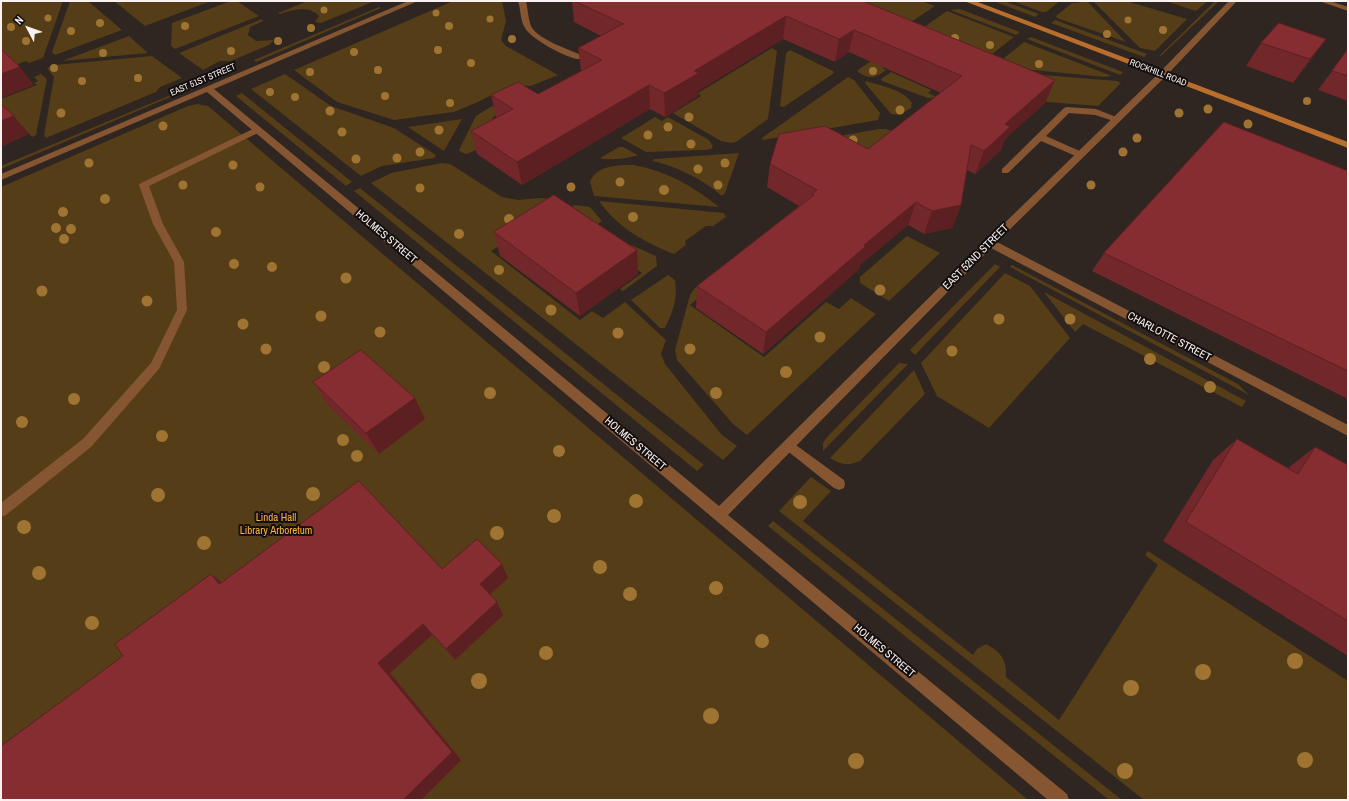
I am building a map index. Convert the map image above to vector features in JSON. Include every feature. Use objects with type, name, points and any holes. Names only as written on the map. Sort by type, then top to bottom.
[{"type":"main road","name":"ROCKHILL ROAD","points":[[968,1],[1348,145]]},
{"type":"street","name":"EAST 51ST STREET","points":[[1,178],[414,1]]},
{"type":"street","points":[[522,1],[524,16],[529,30],[537,36],[578,57]]},
{"type":"street","name":"EAST 52ND STREET","points":[[720,514],[990,243],[1162,75],[1233,1]]},
{"type":"street","points":[[1323,1],[1348,9]]},
{"type":"street","name":"HOLMES STREET","points":[[208,89],[720,514],[1061,800]]},
{"type":"street","points":[[1004,171],[1067,110],[1096,112],[1117,119]]},
{"type":"street","points":[[1,511],[87,443],[156,366],[182,310],[179,262],[158,224],[144,185],[257,130]]},
{"type":"street","points":[[1040,137],[1081,155]]},
{"type":"street","name":"CHARLOTTE STREET","points":[[990,243],[1348,431]]},
{"type":"street","points":[[789,445],[839,484]]},
{"type":"green space","points":[[1,1],[63,1],[43,58],[29,63],[26,61],[16,65],[1,50]]},
{"type":"green space","points":[[70,1],[88,1],[122,30],[55,55],[52,52]]},
{"type":"green space","points":[[114,1],[211,1],[145,26]]},
{"type":"green space","points":[[231,1],[237,1],[259,16],[175,49],[171,46],[172,23]]},
{"type":"green space","points":[[308,1],[375,1],[321,23],[315,22],[319,16],[310,10],[300,9],[280,14],[278,13]]},
{"type":"green space","points":[[453,1],[502,1],[506,21],[501,40],[506,46],[558,75],[531,86],[517,85],[507,87],[454,112],[394,120],[337,102],[294,70]]},
{"type":"green space","points":[[867,1],[921,1],[935,6],[902,28],[888,21]]},
{"type":"green space","points":[[993,1],[1004,1],[1039,14],[1035,17]]},
{"type":"green space","points":[[1012,1],[1060,1],[1046,12],[1042,12]]},
{"type":"green space","points":[[1081,1],[1087,1],[1126,42],[1057,18],[1056,16],[1072,3],[1078,3]]},
{"type":"green space","points":[[1093,1],[1126,1],[1187,19],[1155,51],[1140,48]]},
{"type":"green space","points":[[1165,1],[1208,1],[1196,11]]},
{"type":"green space","points":[[1215,1],[1219,1],[1161,56],[1160,55]]},
{"type":"green space","points":[[379,7],[381,8],[256,62],[254,60]]},
{"type":"green space","points":[[959,9],[1020,32],[1016,35],[950,10]]},
{"type":"green space","points":[[947,11],[1014,37],[982,62],[914,34]]},
{"type":"green space","points":[[262,19],[263,21],[250,27],[248,35],[256,41],[274,40],[269,45],[231,61],[220,61],[203,70],[179,53]]},
{"type":"green space","points":[[1055,20],[1147,54],[1144,57],[1051,23]]},
{"type":"green space","points":[[129,36],[148,53],[62,61]]},
{"type":"green space","points":[[1031,37],[1123,72],[1120,75],[1027,39]]},
{"type":"green space","points":[[1024,42],[1112,76],[1104,77],[994,66]]},
{"type":"green space","points":[[772,48],[777,51],[768,119],[736,142],[731,143],[721,141],[673,113],[701,96],[698,93]]},
{"type":"green space","points":[[790,50],[833,71],[834,73],[784,107],[780,106],[786,53]]},
{"type":"green space","points":[[152,56],[182,78],[160,87],[156,92],[46,138],[44,135],[54,77],[47,68],[54,65]]},
{"type":"green space","points":[[874,59],[887,65],[882,68],[886,70],[879,75],[872,77],[862,75],[858,72],[858,70]]},
{"type":"green space","points":[[995,71],[1117,81],[1121,83],[1098,106],[1047,102],[987,77]]},
{"type":"green space","points":[[891,72],[931,90],[928,93],[937,97],[928,98],[882,81],[881,79]]},
{"type":"green space","points":[[41,74],[47,79],[36,135],[32,137],[1,104],[1,99],[37,85],[34,83],[38,81],[34,77]]},
{"type":"green space","points":[[285,74],[331,106],[394,128],[436,155],[434,158],[382,166],[361,176],[251,89]]},
{"type":"green space","points":[[848,77],[854,80],[880,113],[878,120],[763,140],[762,138]]},
{"type":"green space","points":[[866,81],[903,94],[912,103],[911,108],[900,115],[891,114],[865,83]]},
{"type":"green space","points":[[242,93],[352,182],[346,186],[236,96]]},
{"type":"green space","points":[[173,94],[175,95],[1,169],[1,166]]},
{"type":"green space","name":"Linda Hall Library Arboretum","points":[[198,104],[208,106],[1028,800],[1,800],[1,187],[188,106]]},
{"type":"green space","points":[[492,106],[501,112],[492,118],[511,130],[472,152],[466,154],[461,152],[459,150],[476,116]]},
{"type":"green space","points":[[655,117],[662,121],[668,117],[709,140],[713,146],[711,149],[705,150],[646,152],[621,138]]},
{"type":"green space","points":[[462,119],[444,151],[408,127]]},
{"type":"green space","points":[[887,129],[904,138],[876,158],[834,137]]},
{"type":"green space","points":[[619,147],[623,147],[638,155],[619,159],[600,158]]},
{"type":"green space","points":[[739,153],[725,193],[722,196],[689,174],[653,161],[654,159]]},
{"type":"green space","points":[[442,163],[450,164],[502,197],[518,200],[538,198],[559,199],[570,210],[574,205],[590,207],[602,221],[586,233],[554,212],[491,251],[580,320],[592,311],[603,318],[625,302],[666,340],[661,354],[665,364],[722,435],[737,446],[723,460],[371,183],[391,173]]},
{"type":"green space","points":[[634,165],[669,175],[699,192],[719,207],[594,196],[590,182],[597,172],[608,167]]},
{"type":"green space","points":[[360,188],[704,465],[697,471],[354,191]]},
{"type":"green space","points":[[599,201],[724,213],[726,217],[713,226],[706,226],[685,241],[686,245],[674,254],[632,233],[606,211]]},
{"type":"green space","points":[[907,236],[940,253],[889,301],[860,283],[860,277]]},
{"type":"green space","points":[[631,245],[656,256],[657,266],[623,291],[620,289],[642,273],[608,248],[626,248]]},
{"type":"green space","points":[[995,264],[1000,267],[915,355],[910,350]]},
{"type":"green space","points":[[1012,265],[1238,384],[1249,395],[1010,267]]},
{"type":"green space","points":[[714,273],[722,278],[690,305],[764,357],[826,302],[839,309],[851,298],[876,314],[747,435],[733,424],[677,360],[675,350],[690,295],[695,288]]},
{"type":"green space","points":[[1005,273],[1030,286],[1070,338],[989,428],[937,396],[921,363]]},
{"type":"green space","points":[[668,275],[675,280],[676,293],[672,311],[665,328],[660,328],[631,300]]},
{"type":"green space","points":[[1044,292],[1246,401],[1242,407],[1083,324],[1075,332]]},
{"type":"green space","points":[[899,363],[908,364],[823,451],[823,443],[828,436]]},
{"type":"green space","points":[[914,370],[925,394],[860,461],[852,464],[845,464],[830,458]]},
{"type":"green space","points":[[811,477],[831,491],[803,521],[973,655],[977,649],[986,644],[996,650],[1004,661],[1006,677],[1059,720],[1158,565],[1145,555],[1148,551],[1348,681],[1348,800],[1144,800],[779,511]]},
{"type":"green space","points":[[773,521],[1122,800],[1109,800],[768,526]]},
{"type":"building","points":[[575,1],[863,1],[1055,80],[1005,124],[1010,127],[984,151],[971,145],[961,205],[932,211],[916,202],[864,245],[866,246],[766,332],[697,286],[814,195],[812,194],[817,190],[770,164],[779,134],[825,126],[868,149],[962,76],[854,30],[839,39],[786,16],[694,71],[699,73],[664,93],[649,85],[517,162],[471,131],[513,109],[491,95],[518,82],[538,94],[602,60],[578,48],[623,24]]},
{"type":"building","points":[[1279,23],[1326,39],[1310,59],[1261,43]]},
{"type":"building","points":[[1,49],[20,67],[1,74]]},
{"type":"building","points":[[1348,49],[1348,76],[1332,71]]},
{"type":"building","points":[[1,104],[14,116],[1,121]]},
{"type":"building","points":[[1224,122],[1348,171],[1348,371],[1104,253]]},
{"type":"building","points":[[554,195],[637,250],[576,293],[494,232]]},
{"type":"building","points":[[361,350],[415,398],[366,433],[313,382]]},
{"type":"building","points":[[1237,439],[1298,474],[1315,447],[1348,465],[1348,621],[1186,522]]},
{"type":"building","points":[[359,481],[442,569],[477,539],[502,564],[480,584],[497,602],[446,649],[423,624],[378,663],[452,752],[403,800],[1,800],[1,746],[123,656],[115,644],[211,574],[219,584]]}]
